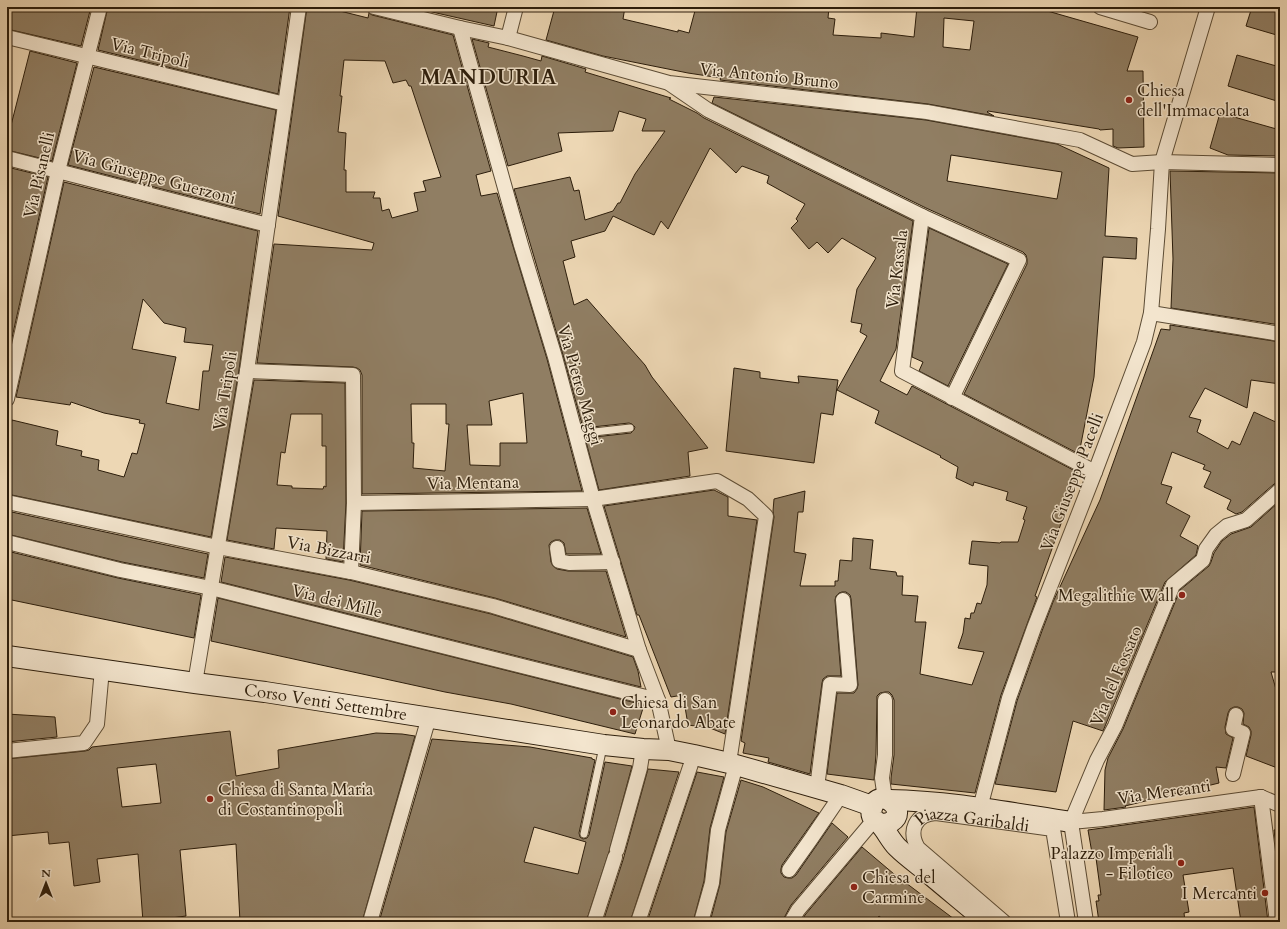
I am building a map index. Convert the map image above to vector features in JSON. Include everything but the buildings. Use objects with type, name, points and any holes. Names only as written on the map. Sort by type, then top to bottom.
[{"type":"street","name":"Via Pisanelli","points":[[7,399],[58,171],[100,7]]},
{"type":"street","name":"Via Tripoli","points":[[194,683],[247,371],[299,7]]},
{"type":"street","name":"Via Antonio Bruno","points":[[374,7],[404,10],[460,28],[508,38],[669,83],[927,112],[1080,140],[1132,164],[1162,162],[1280,165]]},
{"type":"street","points":[[508,38],[516,7]]},
{"type":"street","points":[[1100,7],[1150,22]]},
{"type":"street","name":"Via Giuseppe Pacelli","points":[[980,808],[1009,698],[1034,628],[1144,342],[1151,313],[1162,162],[1208,7]]},
{"type":"street","name":"Via Pietro Maggi","points":[[460,28],[576,434],[593,499],[639,650],[658,700],[669,750]]},
{"type":"street","name":"Via Tripoli","points":[[7,37],[285,104]]},
{"type":"street","name":"Via Kassala","points":[[669,83],[708,110],[922,216],[902,372],[1095,472]]},
{"type":"street","name":"Via Giuseppe Guerzoni","points":[[7,158],[268,225]]},
{"type":"street","points":[[922,216],[1019,260],[952,398]]},
{"type":"street","points":[[1151,313],[1280,334]]},
{"type":"street","points":[[247,371],[352,375],[354,503],[351,572]]},
{"type":"street","name":"Via Mentana","points":[[354,503],[593,499],[717,481],[748,499],[766,516],[733,764]]},
{"type":"street","name":"Via del Fossato","points":[[1071,822],[1097,760],[1115,726],[1173,585],[1203,560],[1206,549],[1216,535],[1227,526],[1246,520],[1280,490]]},
{"type":"street","name":"Via Bizzarri","points":[[7,502],[218,547],[351,572],[493,606],[639,650]]},
{"type":"street","name":"Via dei Mille","points":[[7,542],[120,570],[211,588],[658,700]]},
{"type":"street","points":[[557,548],[559,561],[570,563],[613,562]]},
{"type":"street","points":[[817,788],[830,684],[850,685],[843,600]]},
{"type":"street","name":"Corso Venti Settembre","points":[[7,656],[264,692],[604,745],[669,750],[733,764]]},
{"type":"street","points":[[7,751],[84,742],[97,724],[102,669]]},
{"type":"street","points":[[791,922],[798,910],[880,809],[885,755],[885,700]]},
{"type":"street","points":[[1233,774],[1243,733],[1233,729],[1236,715]]},
{"type":"street","points":[[370,922],[429,718]]},
{"type":"street","points":[[594,922],[616,854],[640,768],[643,749]]},
{"type":"street","points":[[638,922],[694,755]]},
{"type":"street","points":[[701,922],[712,883],[718,830],[733,764],[841,794],[880,809]]},
{"type":"street","points":[[789,870],[841,794]]},
{"type":"street","points":[[1261,797],[1280,805]]},
{"type":"street","points":[[1261,797],[1277,922]]},
{"type":"street","name":"Via Mercanti","points":[[1071,822],[1103,819],[1261,797]]},
{"type":"street","name":"Piazza Garibaldi","points":[[987,922],[897,847],[880,809],[911,800],[980,808],[1071,822]]},
{"type":"street","name":"Piazza Garibaldi","points":[[1004,922],[918,848],[913,836],[916,823],[920,818],[925,815],[936,813],[1053,830],[1068,922]]},
{"type":"street","points":[[1071,822],[1086,922]]},
{"type":"lane","points":[[576,434],[630,428]]},
{"type":"lane","points":[[584,834],[604,745]]},
{"type":"place","name":"Chiesa dell'Immacolata","points":[[1129,100]]},
{"type":"place","name":"Megalithic Wall","points":[[1182,595]]},
{"type":"place","name":"Chiesa di San Leonardo Abate","points":[[613,712]]},
{"type":"place","name":"Chiesa di Santa Maria di Costantinopoli","points":[[210,799]]},
{"type":"place","name":"Palazzo Imperiali - Filotico","points":[[1181,863]]},
{"type":"place","name":"Chiesa del Carmine","points":[[854,887]]},
{"type":"place","name":"I Mercanti","points":[[1265,893]]},
{"type":"district","name":"MANDURIA","points":[[489,77]]}]
